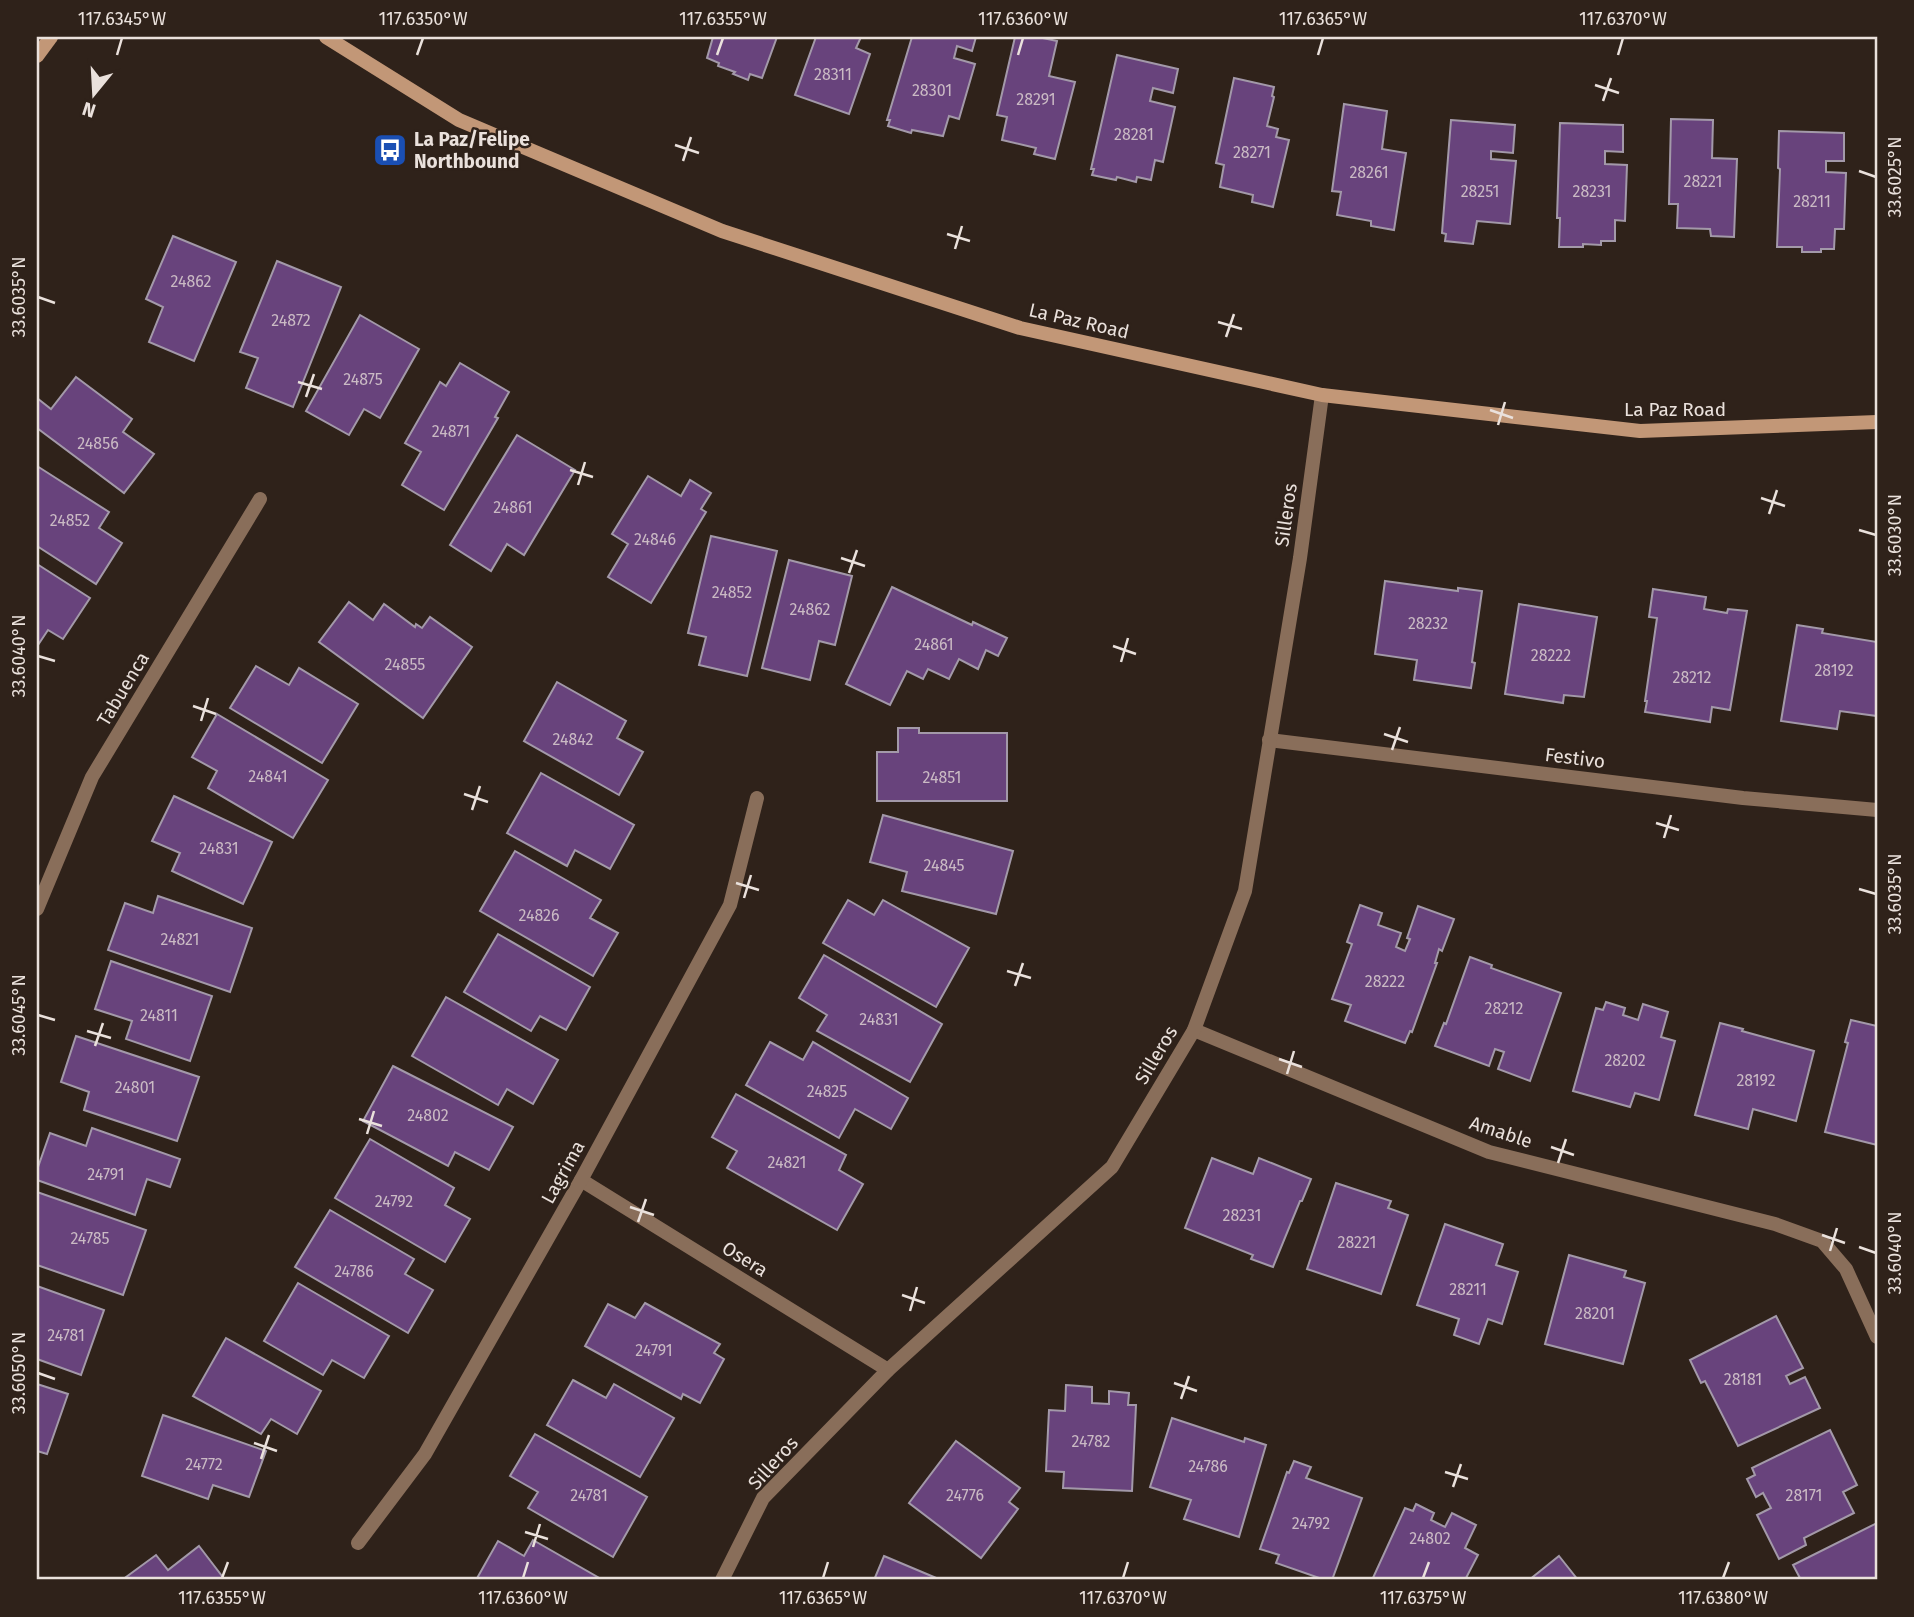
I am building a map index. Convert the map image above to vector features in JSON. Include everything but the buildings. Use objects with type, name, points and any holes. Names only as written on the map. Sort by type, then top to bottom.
[{"type":"main road","points":[[37,56],[51,37]]},
{"type":"main road","name":"La Paz Road","points":[[326,37],[459,120],[722,231],[1020,328],[1322,395],[1640,431],[1877,422]]},
{"type":"street","name":"Silleros","points":[[722,1580],[763,1498],[888,1370],[1112,1167],[1194,1030],[1245,891],[1300,558],[1322,395]]},
{"type":"street","name":"Tabuenca","points":[[37,909],[92,777],[260,499]]},
{"type":"street","name":"Festivo","points":[[1269,740],[1744,798],[1877,810]]},
{"type":"street","name":"Lagrima","points":[[358,1543],[425,1454],[581,1180],[730,905],[757,798]]},
{"type":"street","name":"Amable","points":[[1194,1030],[1489,1152],[1775,1224],[1822,1241],[1846,1269],[1877,1337]]},
{"type":"street","name":"Osera","points":[[581,1180],[888,1370]]},
{"type":"place","name":"La Paz/Felipe Northbound","points":[[390,150]]}]
